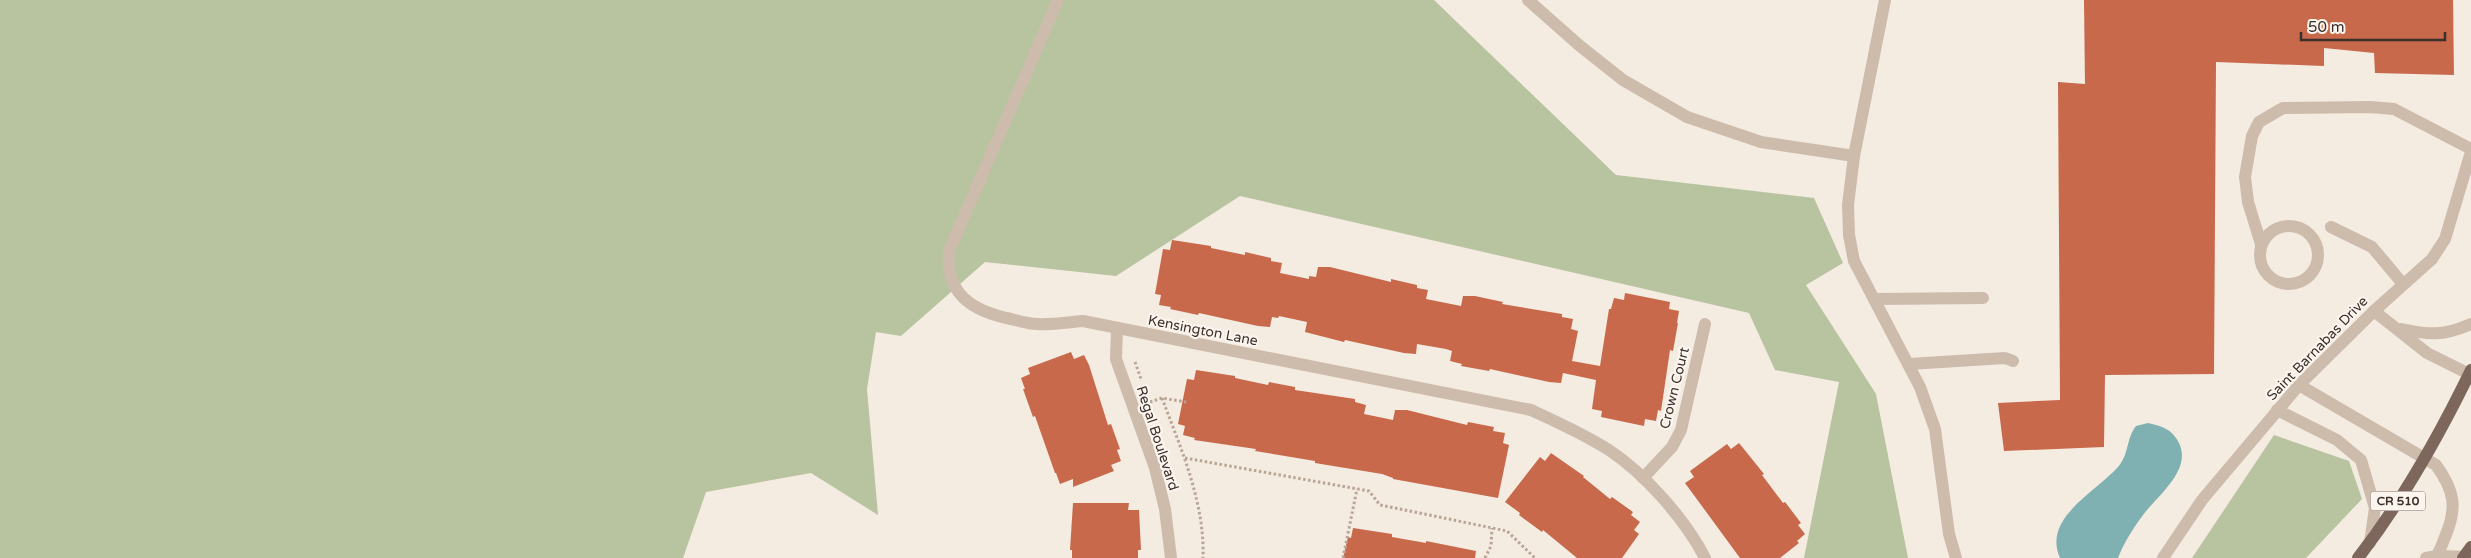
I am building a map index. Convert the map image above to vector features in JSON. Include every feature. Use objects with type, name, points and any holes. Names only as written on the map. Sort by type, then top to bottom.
[{"type":"main road","name":"CR 510","points":[[2358,558],[2370,543],[2425,458],[2470,374]]},
{"type":"street","name":"Kensington Lane","points":[[1058,0],[949,251],[948,265],[957,290],[963,299],[974,307],[994,316],[1036,324],[1083,321],[1531,410],[1594,441],[1610,451],[1643,478],[1672,510],[1705,558]]},
{"type":"street","points":[[1528,0],[1580,46],[1624,80],[1687,116],[1761,142],[1854,156]]},
{"type":"street","points":[[1885,0],[1854,156],[1848,205],[1849,235],[1854,260],[1909,364],[1920,387],[1935,429],[1949,534],[1956,558]]},
{"type":"street","points":[[2261,244],[2266,236],[2282,226],[2300,228],[2308,232],[2318,248],[2316,268],[2302,282],[2292,285],[2277,282],[2266,273],[2261,264],[2261,244],[2248,202],[2245,176],[2252,136],[2259,122],[2283,108],[2370,107],[2394,109],[2471,151]]},
{"type":"street","name":"Saint Barnabas Drive","points":[[2163,558],[2202,500],[2299,385],[2374,311],[2432,259],[2445,239],[2471,151]]},
{"type":"street","points":[[2331,227],[2372,248],[2403,284]]},
{"type":"street","points":[[1876,299],[1983,298]]},
{"type":"street","points":[[2374,311],[2399,328],[2427,353],[2470,374]]},
{"type":"street","name":"Crown Court","points":[[1643,478],[1672,447],[1680,430],[1705,324]]},
{"type":"street","points":[[2399,328],[2427,335],[2453,332],[2471,324]]},
{"type":"street","name":"Regal Boulevard","points":[[1118,328],[1116,359],[1154,468],[1165,509],[1171,558]]},
{"type":"street","points":[[1909,364],[2005,358],[2014,361]]},
{"type":"street","points":[[2299,385],[2436,465],[2447,481],[2454,502],[2449,528],[2433,557]]},
{"type":"street","points":[[2277,410],[2337,440],[2361,460],[2375,508],[2370,543]]},
{"type":"street","points":[[2433,557],[2468,554]]},
{"type":"path","points":[[1162,398],[1185,458],[1199,520],[1203,558]]},
{"type":"path","points":[[1150,402],[1162,398],[1186,402]]},
{"type":"path","points":[[1185,458],[1369,492],[1380,505],[1507,532],[1535,558]]},
{"type":"path","points":[[1343,558],[1357,489]]},
{"type":"path","points":[[1484,558],[1491,546],[1492,528]]},
{"type":"green space","points":[[0,0],[1434,0],[1616,175],[1814,198],[1843,263],[1806,285],[1876,394],[1908,558],[1804,558],[1839,382],[1775,370],[1749,313],[1240,196],[1116,276],[985,262],[901,336],[876,332],[867,389],[878,515],[811,473],[706,492],[683,558],[0,558]]},
{"type":"green space","points":[[2274,435],[2349,461],[2362,499],[2306,558],[2192,558]]},
{"type":"water","points":[[2148,423],[2166,429],[2173,434],[2179,443],[2182,453],[2181,463],[2172,482],[2149,507],[2126,541],[2118,558],[2060,558],[2056,544],[2058,530],[2065,518],[2085,496],[2122,462],[2136,426]]},
{"type":"building","points":[[2084,0],[2453,0],[2454,75],[2375,73],[2374,53],[2324,48],[2324,66],[2216,62],[2214,374],[2105,375],[2104,447],[2004,451],[1998,403],[2060,400],[2058,82],[2085,84]]},
{"type":"building","points":[[1172,240],[1211,246],[1211,248],[1245,255],[1245,252],[1271,258],[1271,261],[1282,263],[1280,273],[1309,279],[1309,276],[1316,277],[1318,267],[1330,267],[1391,282],[1391,279],[1417,285],[1417,288],[1428,290],[1426,299],[1461,306],[1463,296],[1475,296],[1503,302],[1502,304],[1562,314],[1562,317],[1573,319],[1571,329],[1578,331],[1572,361],[1600,366],[1609,309],[1611,309],[1614,298],[1624,300],[1625,293],[1670,302],[1669,309],[1679,311],[1673,351],[1670,350],[1661,411],[1658,410],[1656,421],[1645,419],[1644,426],[1601,417],[1602,411],[1592,409],[1596,380],[1563,373],[1561,383],[1549,382],[1490,369],[1489,371],[1461,366],[1462,364],[1450,361],[1452,351],[1446,349],[1417,344],[1416,354],[1345,340],[1344,342],[1305,332],[1307,322],[1279,316],[1278,318],[1272,317],[1270,327],[1170,309],[1171,307],[1159,305],[1161,295],[1155,294],[1163,249],[1170,250]]},
{"type":"building","points":[[1071,352],[1074,359],[1084,355],[1089,365],[1108,425],[1111,424],[1120,449],[1117,450],[1121,461],[1111,465],[1114,471],[1073,487],[1073,479],[1060,484],[1035,416],[1033,417],[1021,378],[1030,374],[1028,368]]},
{"type":"building","points":[[1196,370],[1235,376],[1235,378],[1268,385],[1269,382],[1295,387],[1295,390],[1355,399],[1355,402],[1366,405],[1364,414],[1393,420],[1395,410],[1407,410],[1467,425],[1468,422],[1494,427],[1493,431],[1505,433],[1503,443],[1509,445],[1498,498],[1393,479],[1382,474],[1315,463],[1315,461],[1255,451],[1256,449],[1194,440],[1195,438],[1183,435],[1185,426],[1178,424],[1187,379],[1194,380]]},
{"type":"building","points":[[1739,443],[1764,474],[1762,475],[1783,503],[1785,502],[1801,523],[1798,525],[1805,534],[1797,541],[1799,543],[1780,558],[1740,558],[1685,483],[1694,477],[1690,471],[1727,444],[1731,449]]},
{"type":"building","points":[[1551,453],[1584,476],[1610,499],[1612,497],[1633,512],[1631,515],[1640,522],[1634,530],[1639,534],[1622,558],[1577,558],[1543,530],[1542,532],[1519,515],[1520,513],[1505,502],[1540,457],[1545,461]]},
{"type":"building","points":[[1073,503],[1129,503],[1128,510],[1139,510],[1141,550],[1138,550],[1138,558],[1072,558],[1072,550],[1070,550]]},
{"type":"building","points":[[1353,528],[1392,534],[1392,537],[1426,543],[1426,541],[1476,551],[1475,558],[1343,558],[1348,537],[1351,538]]}]
